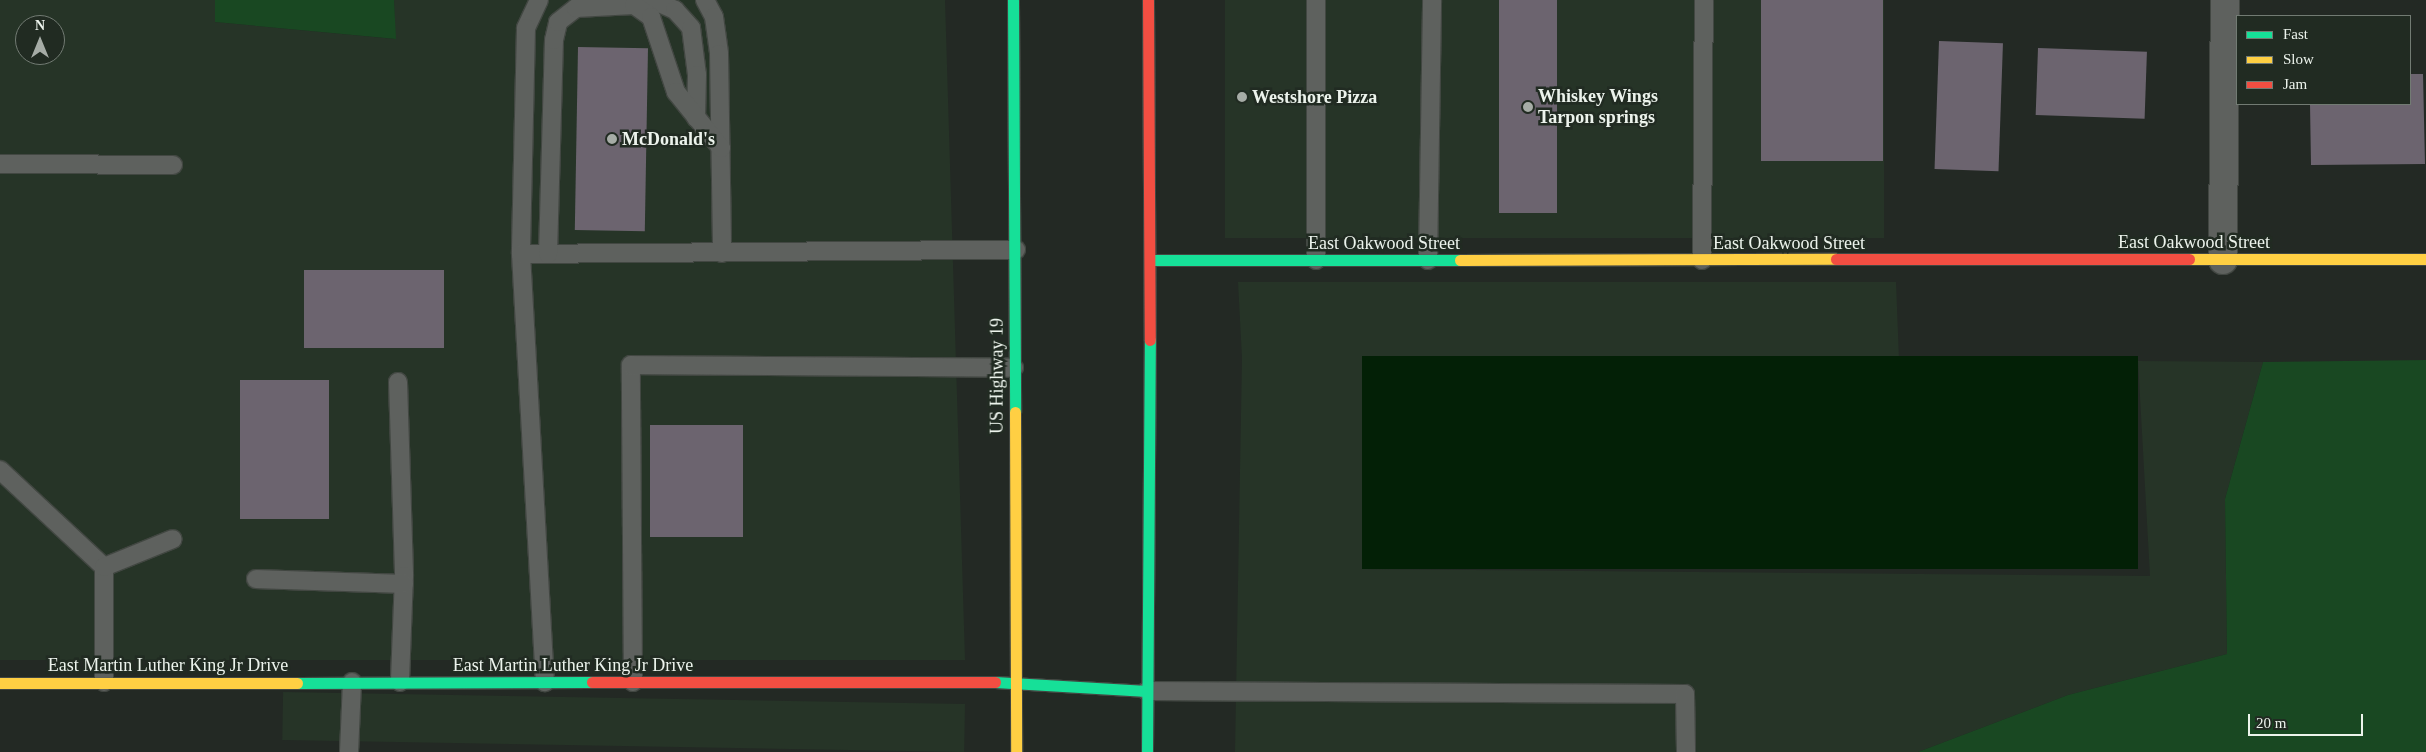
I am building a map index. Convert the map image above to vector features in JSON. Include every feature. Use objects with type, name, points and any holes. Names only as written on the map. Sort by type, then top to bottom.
[{"type":"main road","name":"US Highway 19","points":[[1013,0],[1016,250],[1014,368],[1016,752]]},
{"type":"main road","points":[[1147,752],[1151,260],[1148,0]]},
{"type":"main road","name":"East Oakwood Street","points":[[1151,260],[2426,259]]},
{"type":"main road","name":"East Martin Luther King Jr Drive","points":[[0,683],[1016,682],[1147,691]]},
{"type":"street","points":[[2223,260],[2225,0]]},
{"type":"lane","points":[[539,0],[526,28],[521,254],[545,682]]},
{"type":"lane","points":[[705,0],[714,17],[719,54],[722,253]]},
{"type":"lane","points":[[1316,0],[1316,260]]},
{"type":"lane","points":[[1428,260],[1432,0]]},
{"type":"lane","points":[[1702,260],[1704,0]]},
{"type":"lane","points":[[548,254],[546,207],[558,22],[576,8],[634,5],[655,1],[676,10],[691,28],[697,74],[696,118]]},
{"type":"lane","points":[[634,5],[651,17],[676,92],[720,148]]},
{"type":"lane","points":[[0,164],[173,166]]},
{"type":"lane","points":[[521,254],[1016,250]]},
{"type":"lane","points":[[633,682],[632,365],[1014,368]]},
{"type":"lane","points":[[398,382],[404,584],[400,682]]},
{"type":"lane","points":[[0,470],[104,567],[104,682]]},
{"type":"lane","points":[[104,567],[173,539]]},
{"type":"lane","points":[[256,579],[404,584]]},
{"type":"lane","points":[[349,752],[352,682]]},
{"type":"lane","points":[[1147,691],[1685,694],[1686,752]]},
{"type":"shaded area","points":[[0,0],[215,0],[215,22],[395,39],[394,0],[945,0],[965,660],[0,660]]},
{"type":"shaded area","points":[[215,0],[394,0],[396,39],[215,22]]},
{"type":"shaded area","points":[[1225,0],[1884,0],[1884,238],[1225,238]]},
{"type":"shaded area","points":[[1238,282],[1896,282],[1899,359],[1362,356],[1365,569],[2150,576],[2138,361],[2263,362],[2225,499],[2227,654],[2068,695],[1918,752],[1235,752],[1242,358]]},
{"type":"shaded area","points":[[1362,356],[2138,356],[2138,569],[1362,569]]},
{"type":"shaded area","points":[[2426,360],[2426,752],[1918,752],[2068,695],[2227,654],[2225,499],[2263,362]]},
{"type":"shaded area","points":[[283,692],[965,704],[964,752],[282,740]]},
{"type":"building","name":"Whiskey Wings Tarpon springs","points":[[1499,0],[1557,0],[1557,213],[1499,213]]},
{"type":"building","points":[[1761,0],[1883,0],[1883,161],[1761,161]]},
{"type":"building","points":[[1939,41],[2003,43],[1998,171],[1935,169]]},
{"type":"building","name":"McDonald's","points":[[578,47],[648,48],[645,231],[575,230]]},
{"type":"building","points":[[2038,48],[2147,52],[2145,119],[2036,115]]},
{"type":"building","points":[[2411,74],[2423,74],[2425,164],[2311,165],[2310,105],[2411,105]]},
{"type":"building","points":[[304,270],[444,270],[444,348],[304,348]]},
{"type":"building","points":[[240,380],[329,380],[329,519],[240,519]]},
{"type":"building","points":[[650,425],[743,425],[743,537],[650,537]]},
{"type":"traffic: fast","points":[[1013,0],[1015,412]]},
{"type":"traffic: fast","points":[[1151,260],[1460,260]]},
{"type":"traffic: fast","points":[[1147,752],[1150,340]]},
{"type":"traffic: fast","points":[[297,683],[592,682]]},
{"type":"traffic: fast","points":[[995,682],[1147,691]]},
{"type":"traffic: slow","points":[[1460,260],[1836,259]]},
{"type":"traffic: slow","points":[[2189,259],[2426,259]]},
{"type":"traffic: slow","points":[[1015,412],[1016,752]]},
{"type":"traffic: slow","points":[[0,683],[297,683]]},
{"type":"traffic: jam","points":[[1148,0],[1150,340]]},
{"type":"traffic: jam","points":[[1836,259],[2189,259]]},
{"type":"traffic: jam","points":[[592,682],[995,682]]},
{"type":"place","name":"Westshore Pizza","points":[[1242,97]]},
{"type":"place","name":"Whiskey Wings Tarpon springs","points":[[1528,107]]},
{"type":"place","name":"McDonald's","points":[[612,139]]}]
